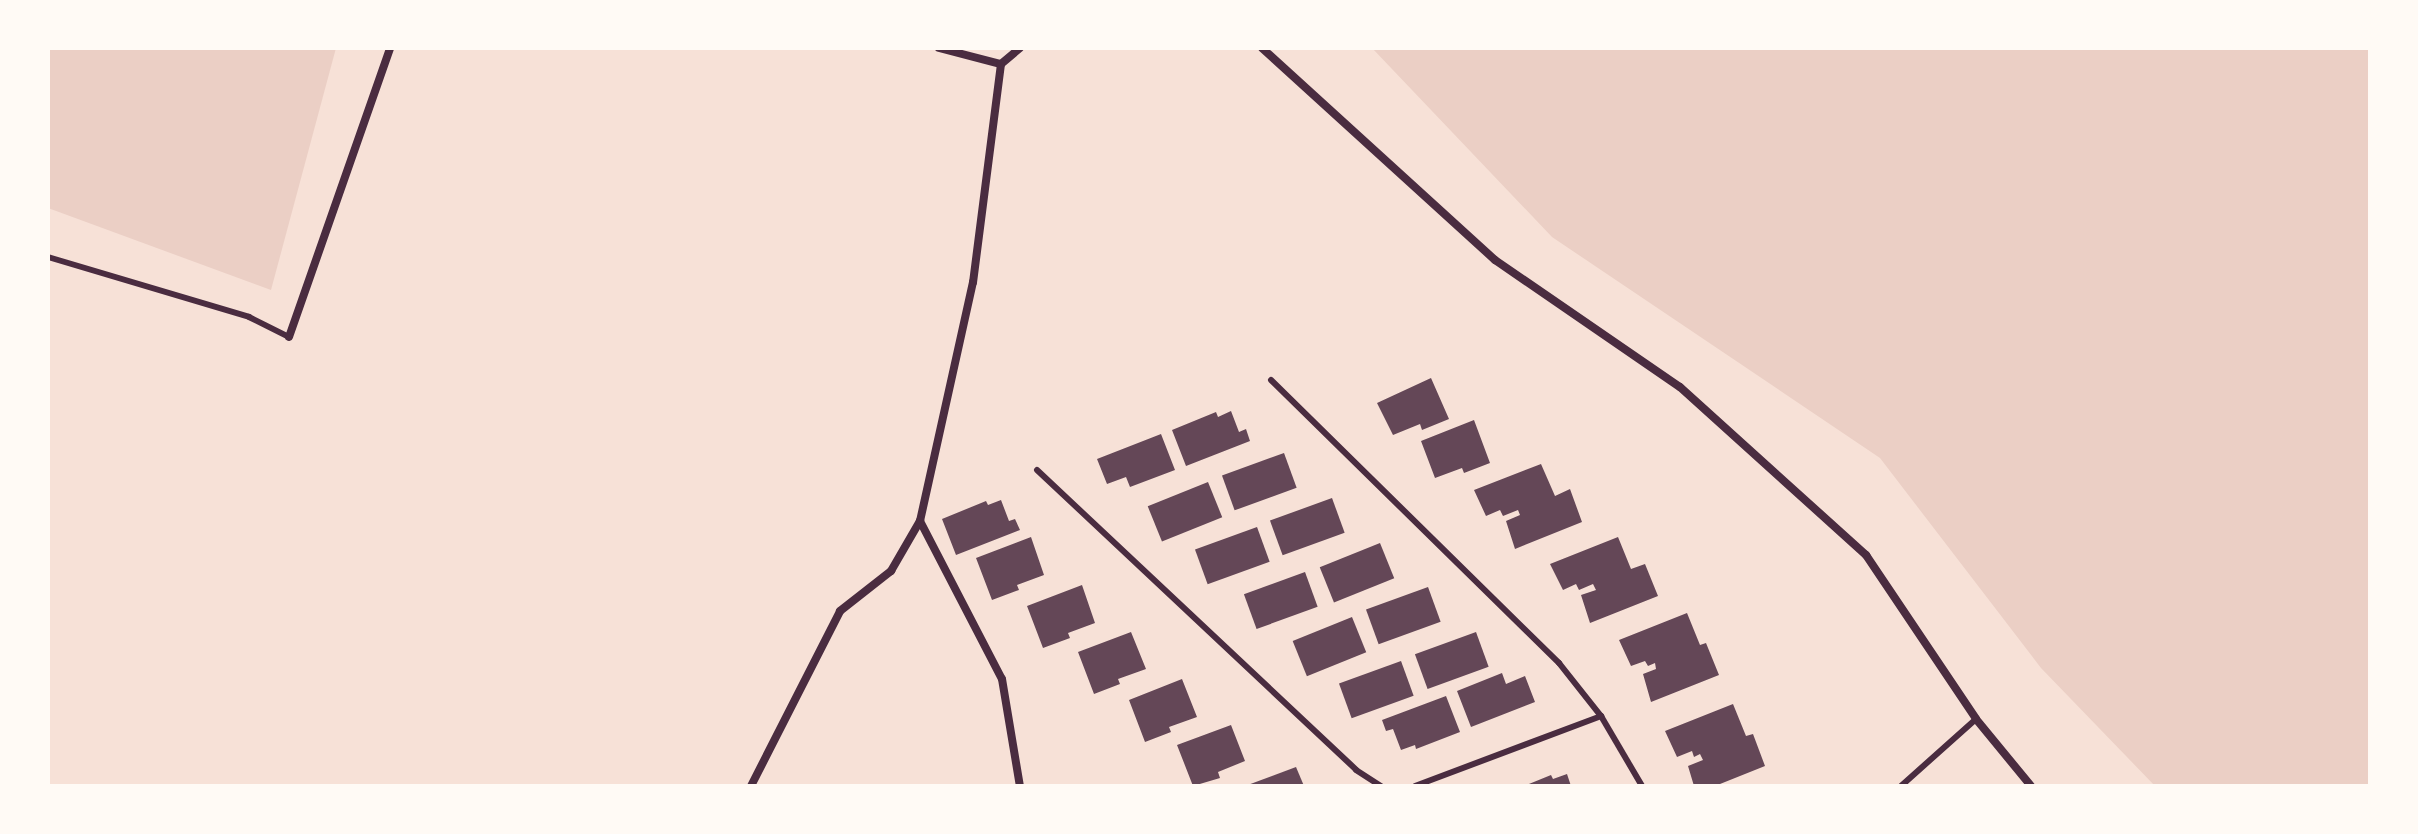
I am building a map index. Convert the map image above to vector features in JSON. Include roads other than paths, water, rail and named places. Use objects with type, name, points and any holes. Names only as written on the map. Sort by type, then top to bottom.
[{"type":"street","points":[[289,337],[390,48]]},
{"type":"street","points":[[939,48],[1001,64]]},
{"type":"street","points":[[751,786],[840,611],[891,571],[920,521],[973,282],[1001,64],[1020,48]]},
{"type":"street","points":[[1262,48],[1495,260],[1680,387],[1866,555],[1976,719],[2031,786]]},
{"type":"street","points":[[920,521],[1002,679],[1020,786]]},
{"type":"lane","points":[[48,257],[249,317],[289,337]]},
{"type":"lane","points":[[1271,380],[1531,633],[1601,716],[1642,786]]},
{"type":"lane","points":[[1037,470],[1356,770],[1381,786]]},
{"type":"lane","points":[[1415,786],[1601,716]]},
{"type":"lane","points":[[1901,786],[1976,719]]}]
